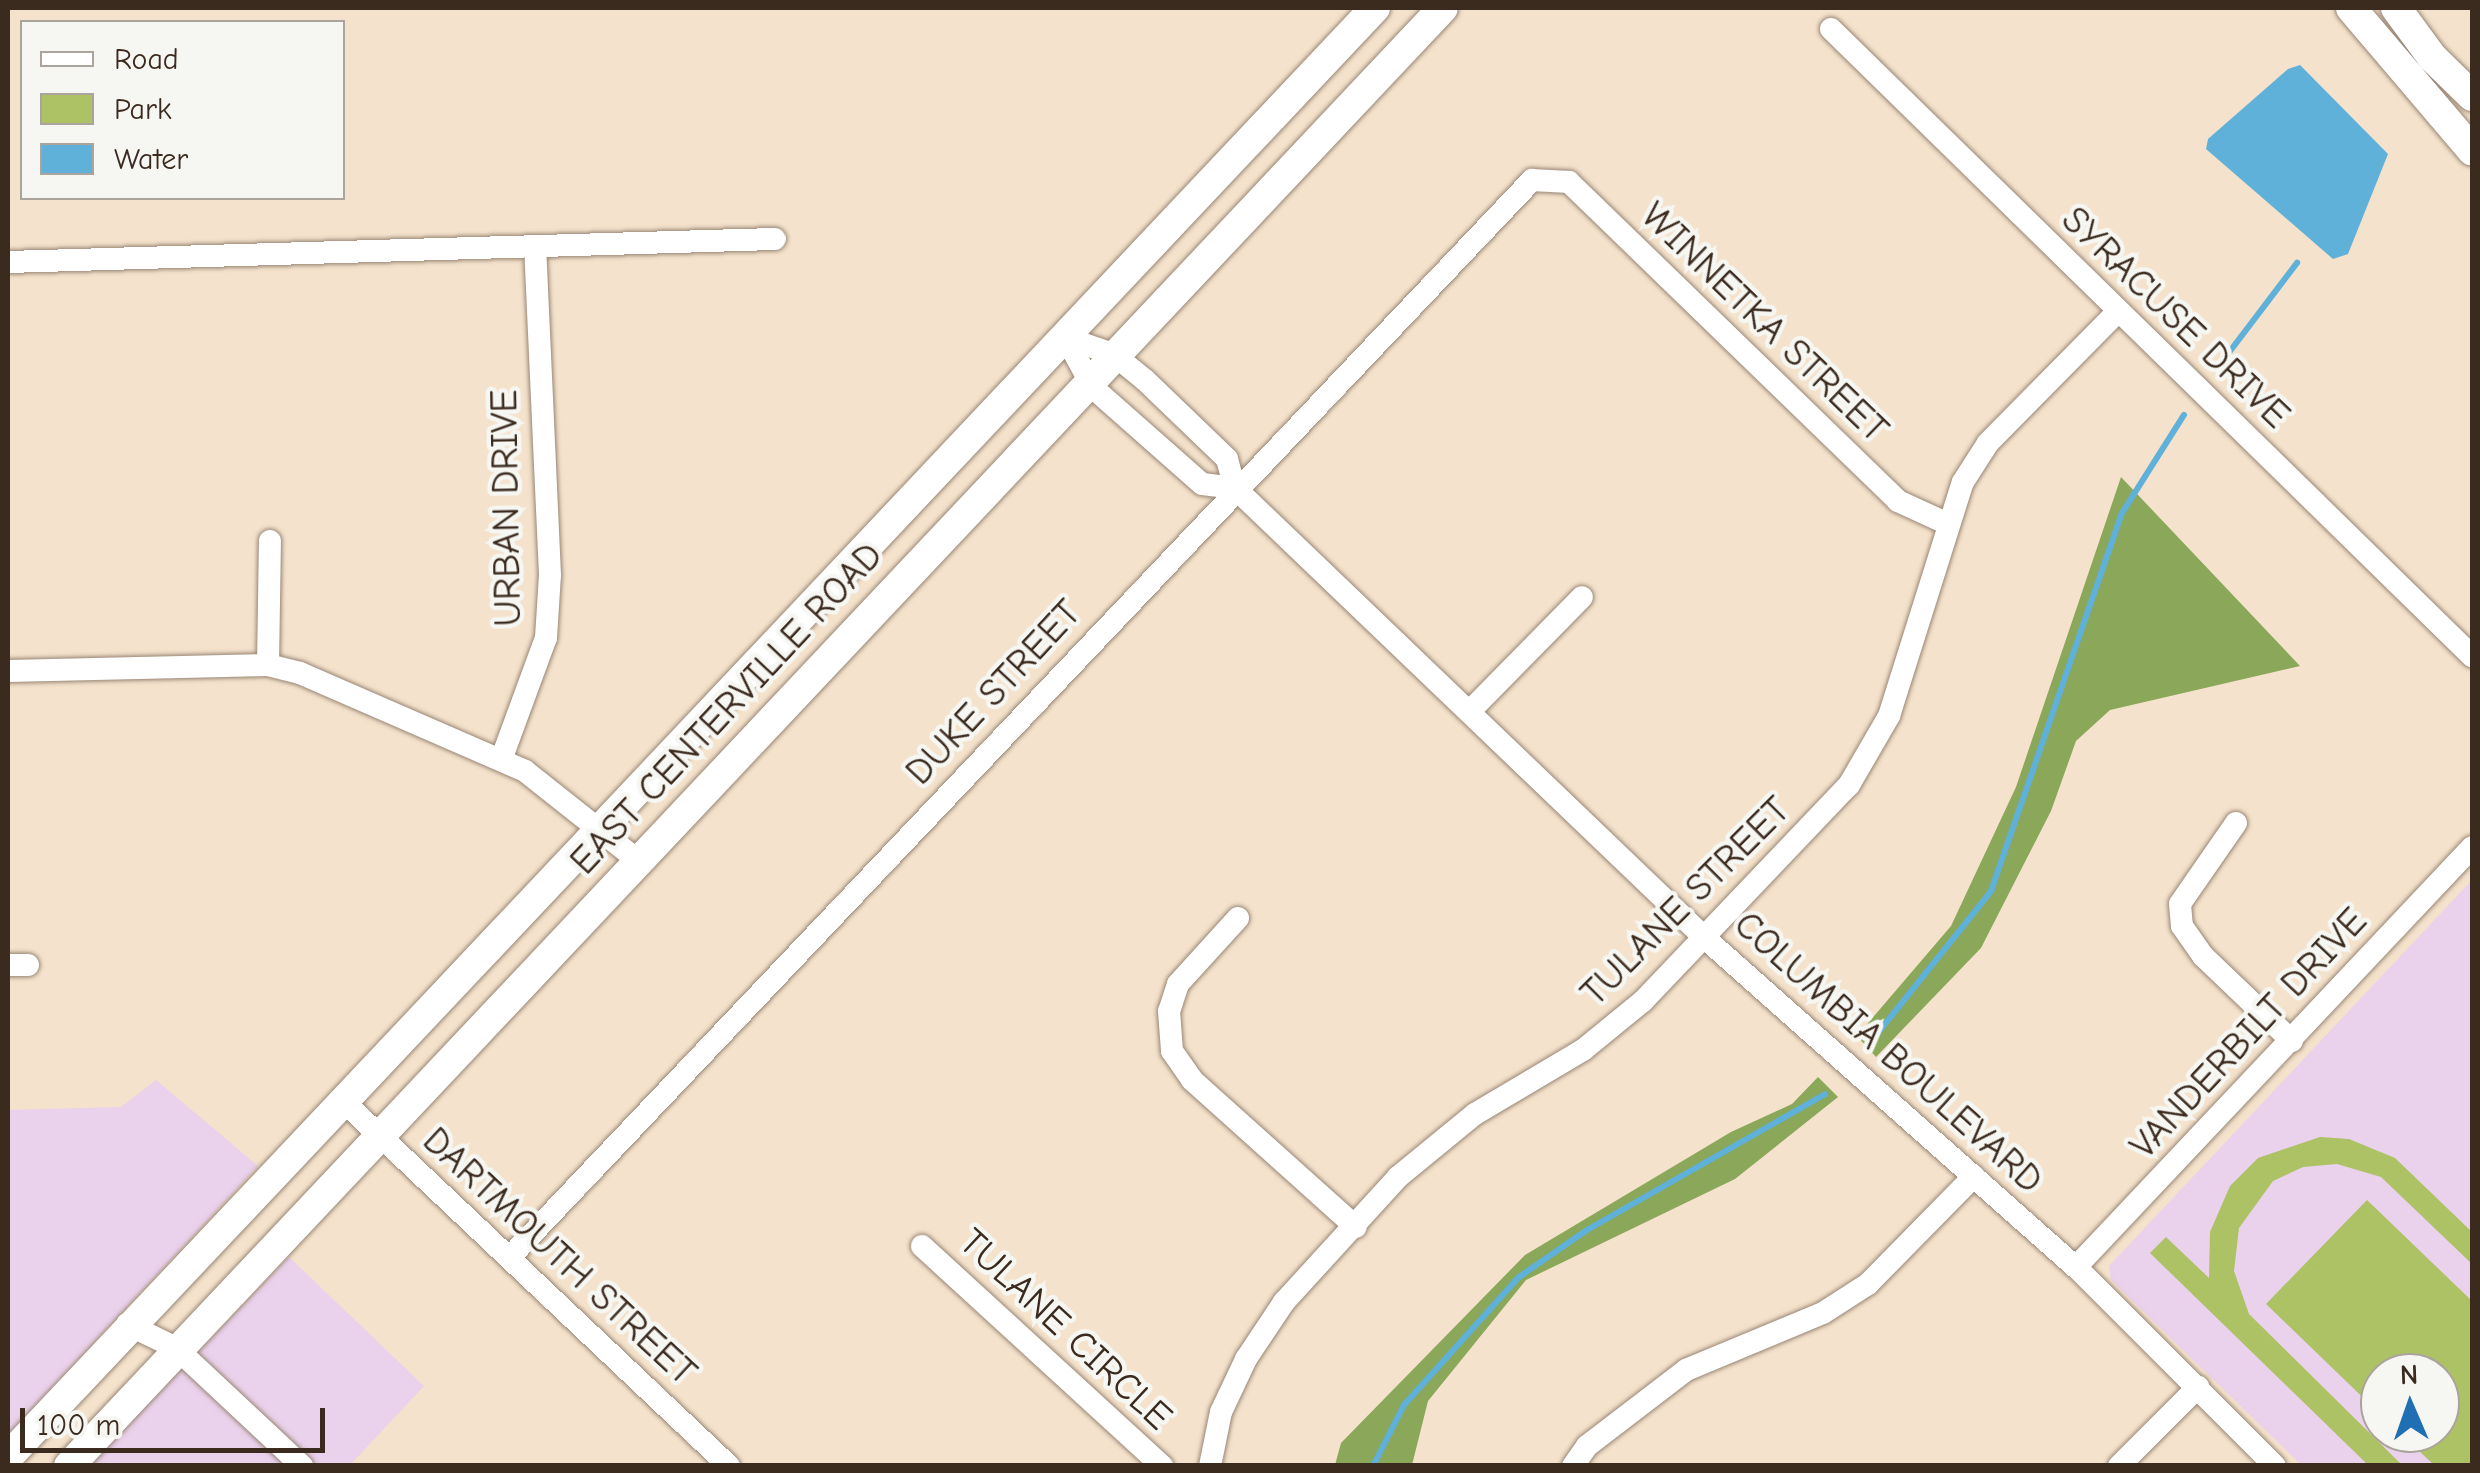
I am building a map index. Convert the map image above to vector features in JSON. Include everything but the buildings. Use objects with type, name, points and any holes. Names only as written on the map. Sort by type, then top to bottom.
[{"type":"main road","name":"EAST CENTERVILLE ROAD","points":[[8,1457],[127,1324],[604,831],[1374,8]]},
{"type":"main road","name":"EAST CENTERVILLE ROAD","points":[[70,1466],[176,1348],[640,862],[1087,381],[1443,8]]},
{"type":"main road","points":[[2351,8],[2472,150]]},
{"type":"main road","points":[[2396,8],[2432,58],[2472,96]]},
{"type":"street","name":"SYRACUSE DRIVE","points":[[1831,30],[2472,656]]},
{"type":"street","name":"DUKE STREET","points":[[510,1257],[1532,180]]},
{"type":"street","name":"WINNETKA STREET","points":[[1532,180],[1570,182],[1898,501],[1948,524]]},
{"type":"street","points":[[8,262],[775,239]]},
{"type":"street","name":"URBAN DRIVE","points":[[501,760],[546,638],[550,574],[535,248]]},
{"type":"street","name":"TULANE STREET","points":[[1210,1466],[1221,1412],[1246,1359],[1284,1302],[1433,1145],[1583,1050],[1706,940],[1849,785],[1889,716],[1962,482],[1988,443],[2117,312]]},
{"type":"street","name":"COLUMBIA BOULEVARD","points":[[1066,338],[1113,354],[1227,459],[1236,488],[1706,940],[2076,1267],[2275,1466]]},
{"type":"street","name":"COLUMBIA BOULEVARD","points":[[1066,338],[1087,381],[1202,484],[1236,488]]},
{"type":"street","points":[[268,665],[270,541]]},
{"type":"street","points":[[1469,712],[1582,597]]},
{"type":"street","points":[[8,671],[268,665],[501,760],[556,791],[640,862]]},
{"type":"street","points":[[2236,823],[2180,904],[2182,926],[2203,956],[2292,1040]]},
{"type":"street","name":"VANDERBILT DRIVE","points":[[2076,1267],[2472,847]]},
{"type":"street","points":[[1238,918],[1178,984],[1169,1011],[1172,1051],[1192,1080],[1356,1227]]},
{"type":"street","name":"DARTMOUTH STREET","points":[[341,1099],[729,1466]]},
{"type":"street","points":[[1573,1466],[1587,1446],[1686,1370],[1823,1313],[1868,1284],[1974,1176]]},
{"type":"street","name":"TULANE CIRCLE","points":[[922,1246],[1162,1466]]},
{"type":"street","points":[[127,1324],[176,1348],[302,1466]]},
{"type":"street","points":[[2119,1466],[2198,1387]]},
{"type":"shaded area","points":[[2472,880],[2472,1465],[2301,1465],[2111,1280],[2109,1266]]},
{"type":"shaded area","points":[[156,1080],[258,1166],[8,1435],[8,1110],[121,1107]]},
{"type":"shaded area","points":[[289,1257],[424,1386],[350,1465],[88,1466]]},
{"type":"green space","points":[[2121,477],[2300,666],[2110,710],[2076,741],[2051,811],[1981,948],[1876,1057],[1857,1036],[1951,926],[2016,787]]},
{"type":"green space","points":[[1818,1077],[1838,1097],[1735,1179],[1526,1280],[1428,1401],[1412,1465],[1335,1465],[1341,1443],[1525,1255],[1731,1132],[1792,1104]]},
{"type":"green space","points":[[2320,1137],[2349,1139],[2395,1158],[2472,1232],[2472,1264],[2381,1177],[2337,1164],[2303,1167],[2273,1181],[2239,1228],[2234,1271],[2249,1314],[2360,1424],[2360,1453],[2390,1453],[2402,1465],[2368,1465],[2150,1253],[2166,1237],[2209,1278],[2210,1232],[2230,1186],[2258,1158]]},
{"type":"green space","points":[[2367,1200],[2472,1301],[2472,1465],[2434,1465],[2421,1453],[2460,1453],[2460,1353],[2360,1353],[2360,1395],[2266,1304]]},
{"type":"water","points":[[2300,65],[2388,154],[2348,254],[2333,259],[2206,149],[2208,139],[2288,69]]},
{"type":"waterway","points":[[2221,363],[2297,263]]},
{"type":"waterway","points":[[1869,1044],[1991,891],[2122,513],[2184,415]]},
{"type":"waterway","points":[[1373,1466],[1404,1405],[1519,1277],[1587,1230],[1825,1094]]}]
